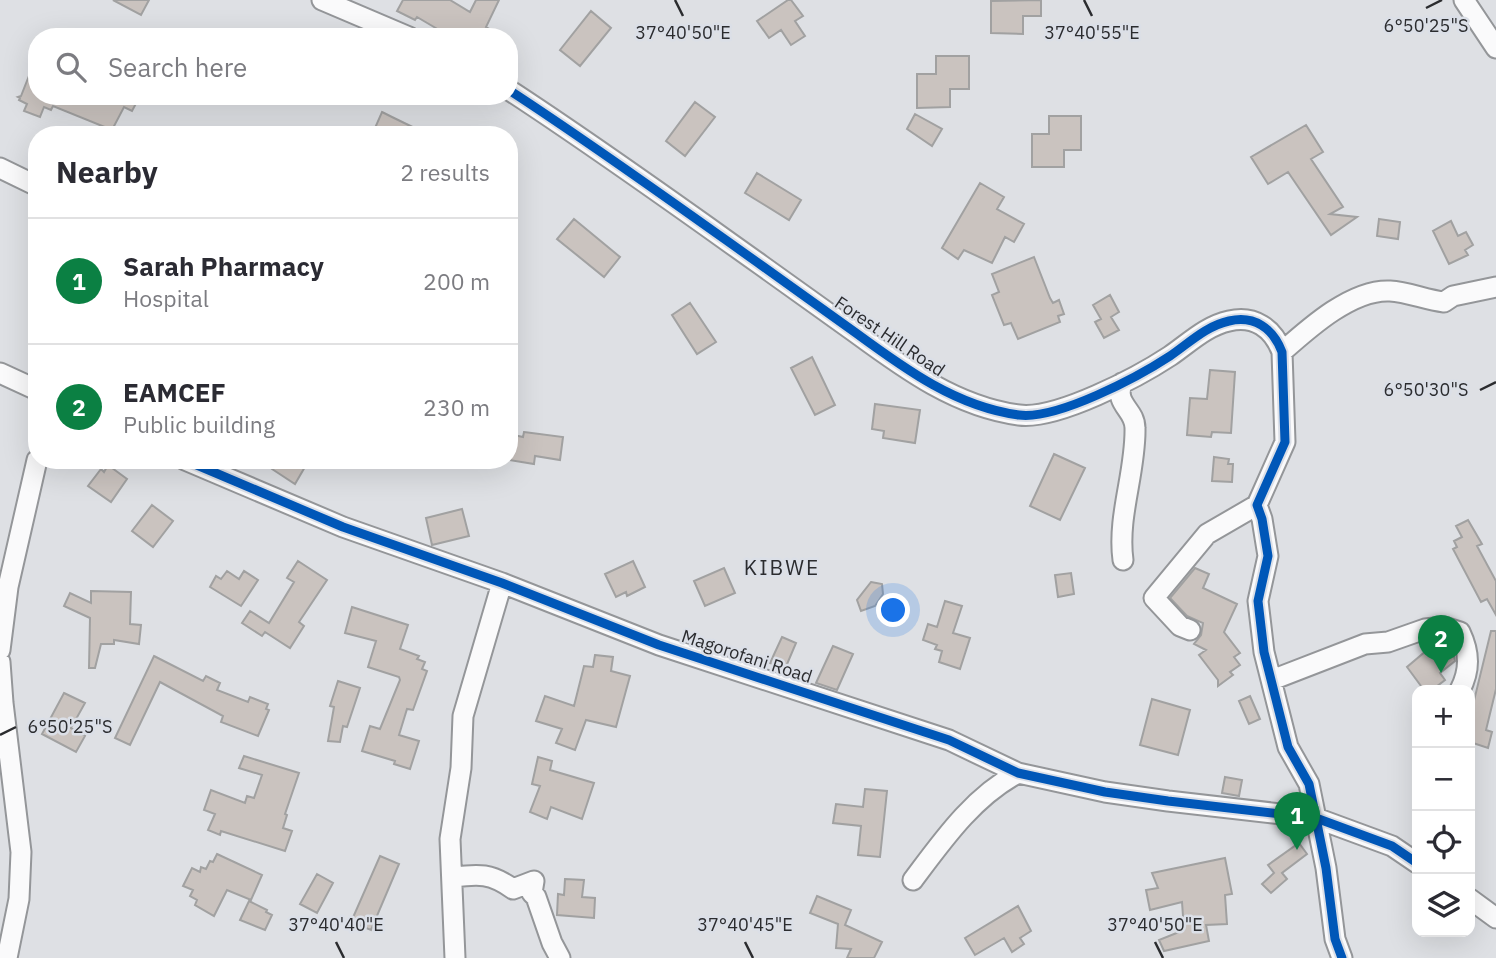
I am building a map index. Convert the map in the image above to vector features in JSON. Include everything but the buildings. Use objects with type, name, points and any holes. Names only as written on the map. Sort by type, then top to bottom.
[{"type":"street","points":[[323,0],[344,5],[391,28]]},
{"type":"street","points":[[1464,0],[1496,48]]},
{"type":"street","name":"Forest Hill Road","points":[[518,96],[666,197],[903,367],[950,394],[1001,412],[1035,416],[1052,412],[1122,383],[1208,329],[1228,321],[1254,320],[1278,340],[1282,352]]},
{"type":"street","points":[[0,168],[28,182]]},
{"type":"street","points":[[1190,630],[1180,626],[1154,598],[1207,534],[1257,505],[1285,442],[1282,352],[1312,325],[1369,293],[1399,292],[1444,302],[1453,296],[1496,287]]},
{"type":"street","points":[[0,373],[28,386]]},
{"type":"street","points":[[1122,383],[1119,396],[1135,425],[1122,534],[1124,560]]},
{"type":"street","points":[[0,650],[8,587],[35,469]]},
{"type":"street","name":"Magorofani Road","points":[[206,469],[344,527],[502,583],[659,645],[958,743],[1018,773],[1143,797],[1316,818],[1392,846],[1412,860]]},
{"type":"street","points":[[1257,505],[1268,556],[1258,601],[1264,652],[1288,747],[1309,784],[1326,868],[1335,939],[1342,958]]},
{"type":"street","points":[[455,958],[450,839],[461,768],[463,716],[502,583]]},
{"type":"street","points":[[1272,680],[1365,644],[1388,642],[1425,629],[1444,626],[1460,632],[1467,648],[1467,677],[1463,685]]},
{"type":"street","points":[[0,662],[21,852],[19,899],[7,958]]},
{"type":"street","points":[[913,880],[962,817],[1000,784],[1018,773]]},
{"type":"street","points":[[453,877],[496,877],[513,888],[534,881],[532,893],[560,958]]},
{"type":"street","points":[[1475,903],[1496,918]]},
{"type":"cycle path","points":[[518,96],[636,176],[893,360],[953,395],[996,411],[1035,415],[1075,404],[1138,375],[1221,323],[1247,320],[1268,330],[1282,352],[1285,442],[1257,505],[1268,556],[1258,601],[1264,652],[1288,747],[1309,784],[1326,868],[1335,939],[1342,958]]},
{"type":"cycle path","points":[[206,469],[343,527],[502,583],[659,645],[949,740],[1018,773],[1105,792],[1316,818],[1392,846],[1412,860]]},
{"type":"place","name":"EAMCEF","points":[[1441,673]]},
{"type":"place","name":"Sarah Pharmacy","points":[[1297,850]]},
{"type":"district","name":"KIBWE","points":[[782,567]]}]
